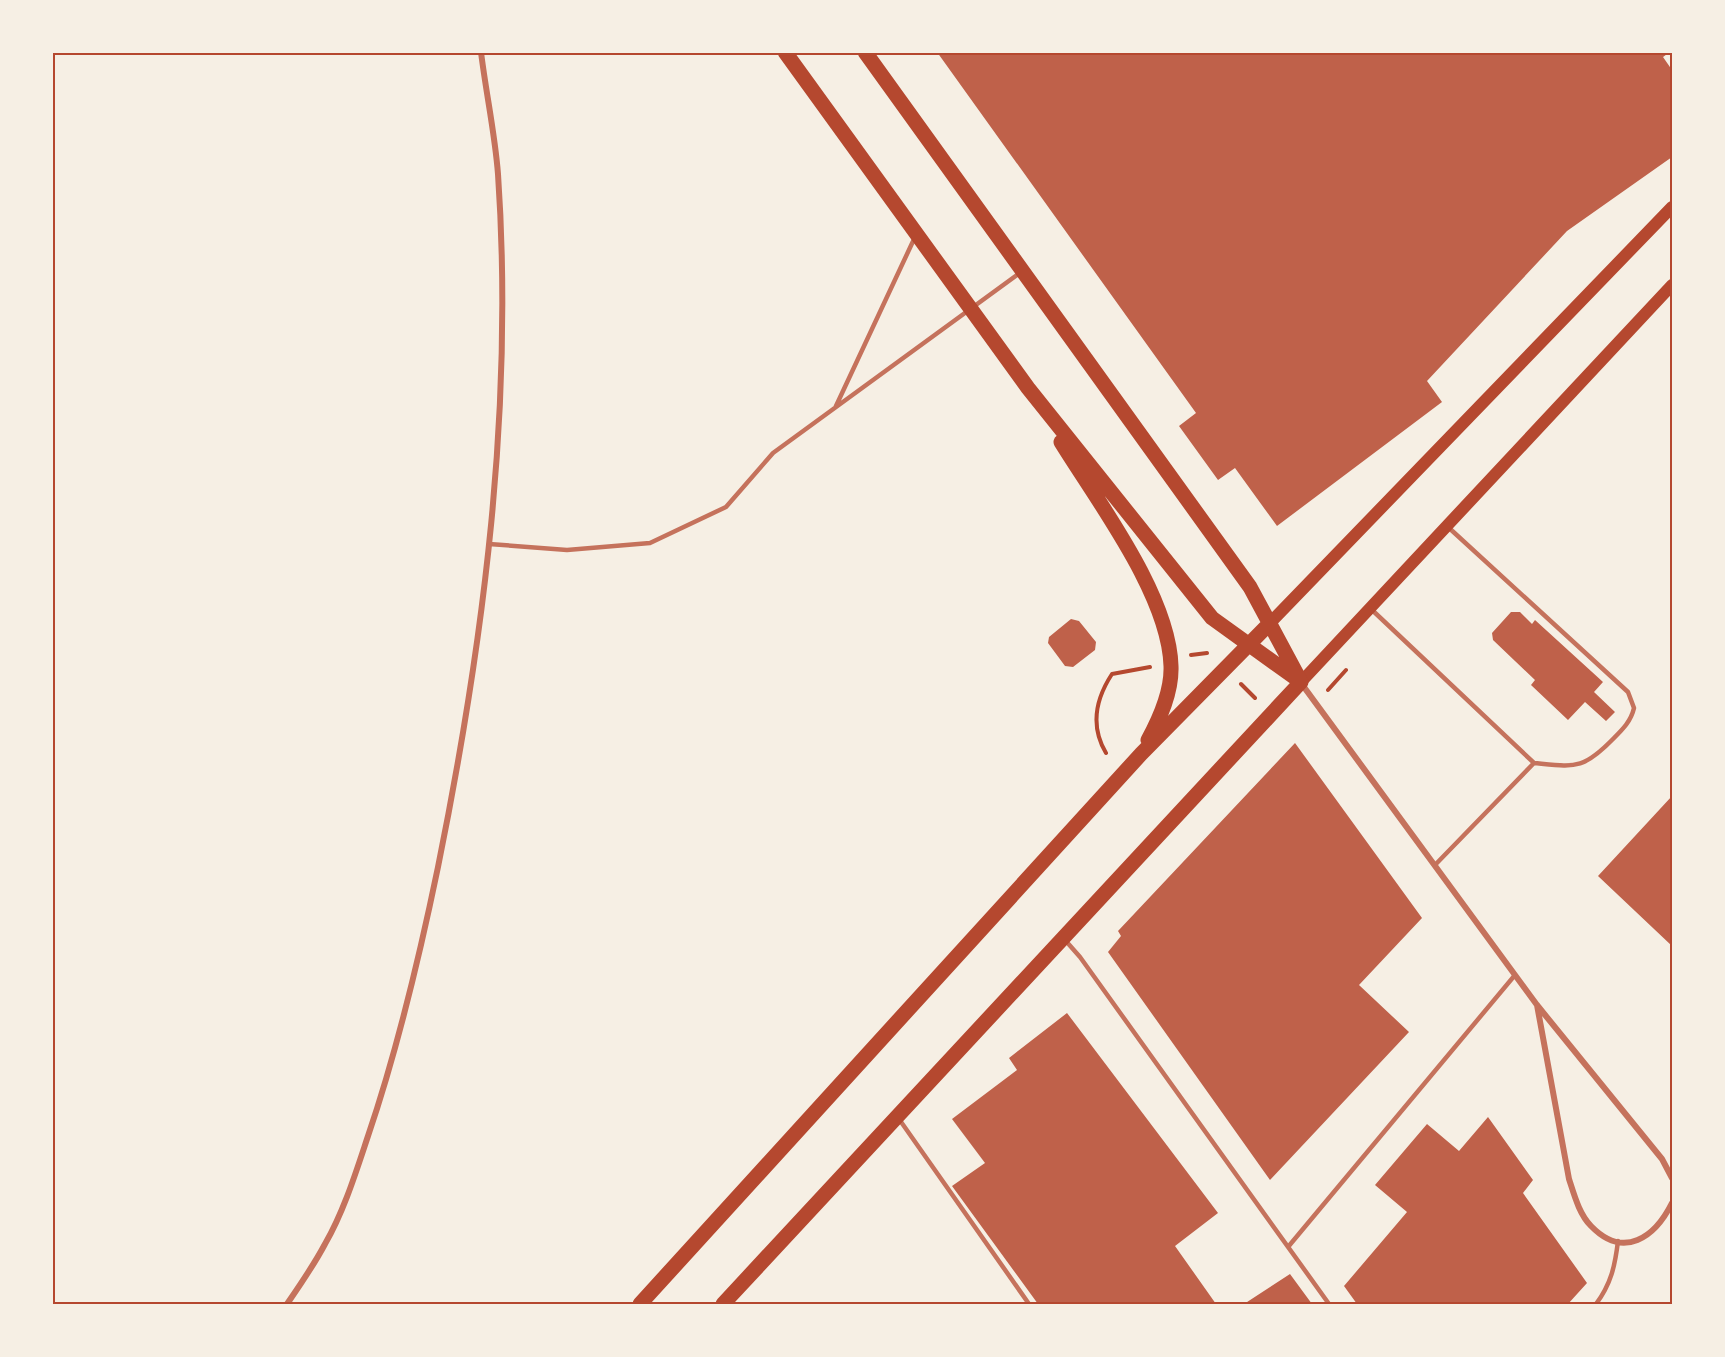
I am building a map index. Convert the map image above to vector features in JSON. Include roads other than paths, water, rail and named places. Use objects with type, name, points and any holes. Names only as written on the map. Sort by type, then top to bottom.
[{"type":"main road","points":[[785,52],[1028,388],[1212,618],[1301,682]]},
{"type":"main road","points":[[865,52],[1250,587],[1301,682]]},
{"type":"main road","points":[[640,1305],[1141,754],[1672,207]]},
{"type":"main road","points":[[723,1305],[1672,285]]},
{"type":"main road","points":[[1028,388],[1137,567],[1161,621],[1171,667],[1164,705],[1141,754]]},
{"type":"street","points":[[287,1305],[326,1243],[355,1175],[394,1060],[421,951],[454,787],[475,662],[496,492],[502,344],[498,171],[481,52]]},
{"type":"street","points":[[1301,682],[1537,1005],[1662,1160],[1672,1178]]},
{"type":"street","points":[[1537,1005],[1572,1188],[1578,1205],[1590,1226],[1609,1239],[1630,1243],[1651,1234],[1665,1218],[1672,1203]]},
{"type":"lane","points":[[836,406],[917,234]]},
{"type":"lane","points":[[489,544],[567,550],[650,543],[726,507],[773,453],[1023,271]]},
{"type":"lane","points":[[1371,608],[1534,763],[1571,766],[1595,758],[1632,718],[1633,699],[1447,526]]},
{"type":"lane","points":[[1435,865],[1534,763]]},
{"type":"lane","points":[[1063,939],[1080,957],[1329,1305]]},
{"type":"lane","points":[[1288,1247],[1515,975]]},
{"type":"lane","points":[[897,1116],[1029,1305]]},
{"type":"lane","points":[[1596,1305],[1614,1272],[1618,1240]]}]
